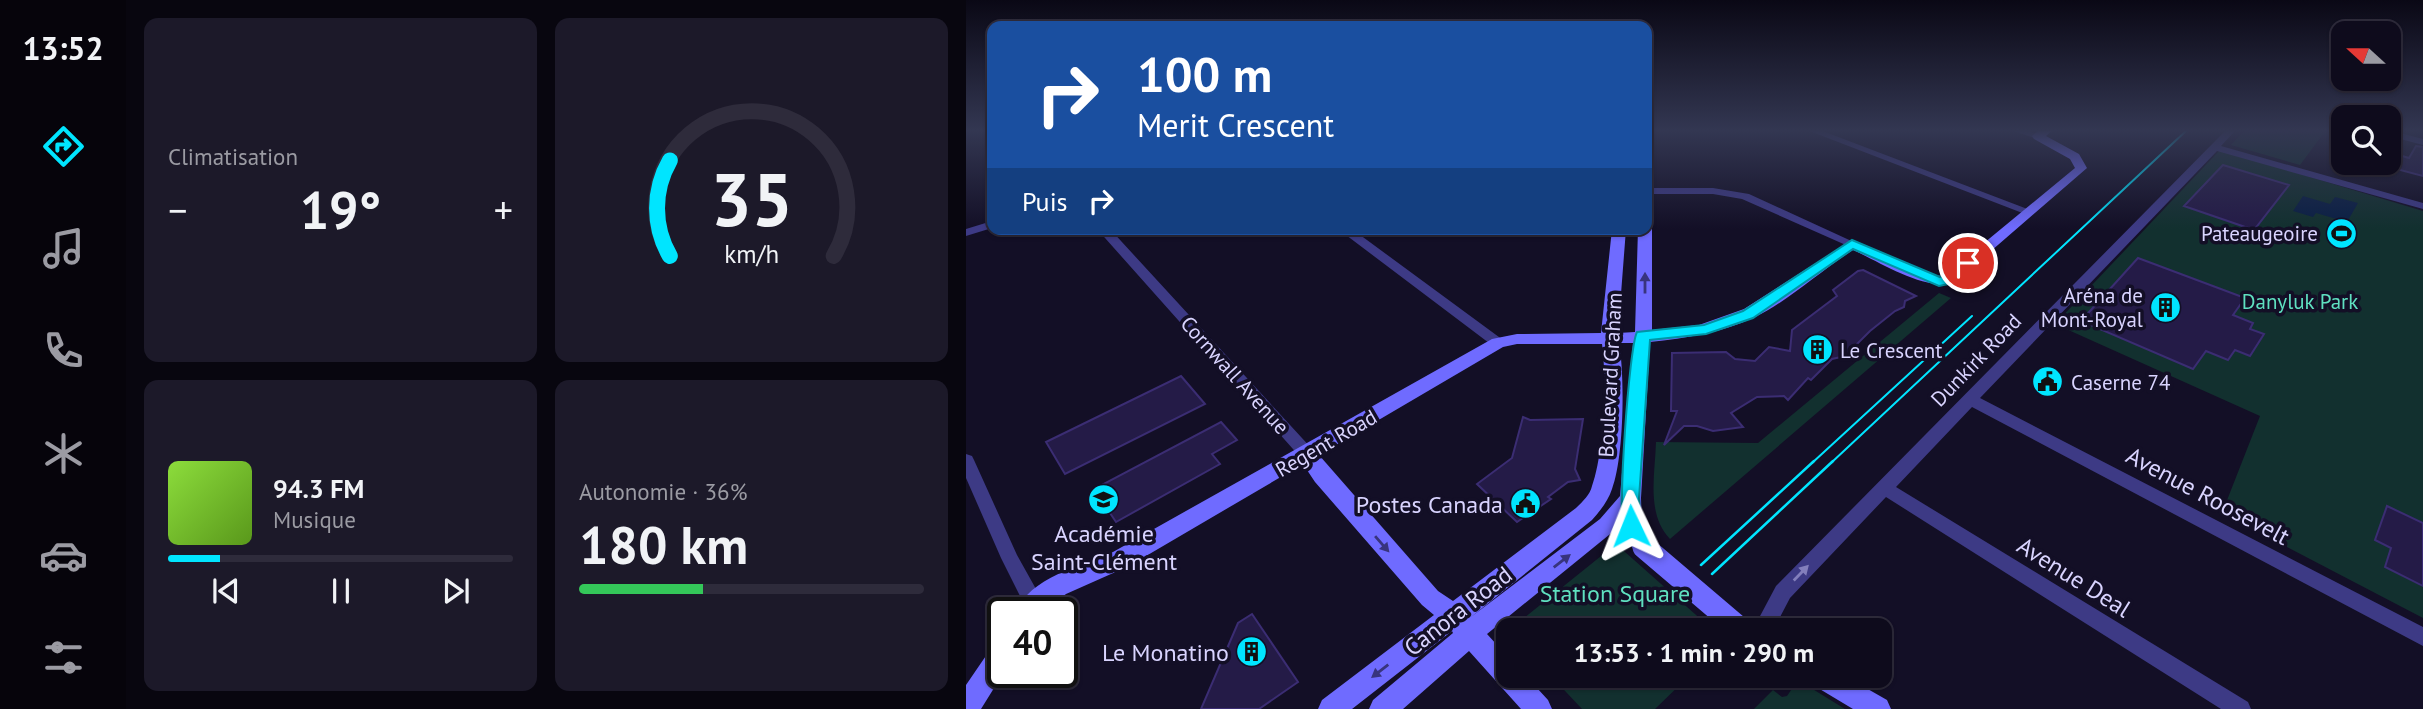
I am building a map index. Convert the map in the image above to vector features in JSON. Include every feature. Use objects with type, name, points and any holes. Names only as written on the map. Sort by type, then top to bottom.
[{"type":"street","points":[[1900,163],[2029,212]]},
{"type":"street","points":[[1652,191],[1713,191],[1745,196],[1939,281],[1948,280],[2029,212],[2081,167],[2078,163]]},
{"type":"street","name":"Dunkirk Road","points":[[1769,618],[1783,592],[2199,163]]},
{"type":"street","points":[[2272,163],[2423,206]]},
{"type":"street","points":[[966,233],[987,227]]},
{"type":"street","name":"Cornwall Avenue","points":[[1108,235],[1307,454],[1322,476],[1430,598],[1462,624],[1496,662]]},
{"type":"street","points":[[1352,235],[1498,343]]},
{"type":"street","name":"Boulevard Graham","points":[[1584,514],[1593,505],[1604,482],[1613,351],[1609,336],[1618,235]]},
{"type":"street","name":"Boulevard Graham","points":[[1644,547],[1631,526],[1630,498],[1645,324],[1645,235]]},
{"type":"street","name":"Regent Road","points":[[1047,597],[1074,579],[1121,559],[1498,343],[1517,339],[1642,335],[1706,329],[1748,314],[1852,244]]},
{"type":"street","name":"Avenue Roosevelt","points":[[1970,399],[2423,637]]},
{"type":"street","points":[[966,460],[1026,597]]},
{"type":"street","name":"Avenue Deal","points":[[1884,487],[2240,709]]},
{"type":"street","points":[[1608,525],[1630,498]]},
{"type":"street","points":[[1584,514],[1644,547],[1728,618]]},
{"type":"street","name":"Canora Road","points":[[1382,709],[1445,658],[1462,624],[1584,514]]},
{"type":"street","name":"Canora Road","points":[[1331,709],[1608,525]]},
{"type":"street","points":[[966,708],[987,676]]},
{"type":"street","name":"Cornwall Avenue","points":[[1520,688],[1539,709]]},
{"type":"street","points":[[1842,688],[1878,709]]},
{"type":"green space","name":"Danyluk Park","points":[[2208,163],[2264,163],[2423,211],[2423,618],[2222,513],[2260,416],[2055,324]]},
{"type":"green space","points":[[1939,293],[1951,298],[1670,539],[1662,529],[1655,506],[1656,442],[1758,443]]},
{"type":"green space","name":"Station Square","points":[[1616,544],[1699,618],[1524,618]]},
{"type":"green space","points":[[1562,688],[1677,688],[1655,709],[1582,709]]},
{"type":"green space","points":[[1792,688],[1811,688],[1845,709],[1754,709],[1773,690],[1782,697],[1787,696]]},
{"type":"water","points":[[2303,196],[2330,204],[2335,197],[2358,203],[2347,222],[2316,213],[2313,217],[2293,211]]},
{"type":"building","points":[[2401,163],[2423,163],[2423,176],[2401,170]]},
{"type":"building","points":[[2223,165],[2289,185],[2254,230],[2184,206]]},
{"type":"building","name":"Aréna de Mont-Royal","points":[[2138,258],[2245,298],[2233,315],[2253,323],[2250,329],[2264,334],[2250,356],[2235,350],[2228,360],[2206,351],[2193,369],[2081,321]]},
{"type":"building","name":"Le Crescent","points":[[1863,270],[1916,296],[1905,301],[1904,307],[1870,331],[1851,350],[1832,359],[1811,380],[1808,378],[1788,400],[1784,396],[1757,397],[1731,413],[1743,427],[1713,431],[1697,426],[1684,426],[1664,445],[1677,411],[1671,411],[1672,353],[1726,352],[1735,359],[1755,361],[1769,347],[1790,351],[1792,330],[1837,296],[1833,290]]},
{"type":"building","points":[[1181,376],[1205,404],[1065,474],[1046,442]]},
{"type":"building","points":[[1523,417],[1530,420],[1583,419],[1575,469],[1580,480],[1568,482],[1548,497],[1551,499],[1517,522],[1477,484],[1512,458]]},
{"type":"building","name":"Académie Saint-Clément","points":[[1221,422],[1237,440],[1212,454],[1220,464],[1116,522],[1094,489]]},
{"type":"building","points":[[2387,506],[2423,523],[2423,586],[2385,567],[2391,548],[2375,540]]},
{"type":"building","name":"Le Monatino","points":[[1252,614],[1298,682],[1259,709],[1201,709],[1238,623]]},
{"type":"tram line","points":[[1831,463],[2152,163]]},
{"type":"tram line","points":[[1812,463],[1972,316]]},
{"type":"tram line","points":[[1701,565],[1814,461]]},
{"type":"tram line","points":[[1712,574],[1833,461]]},
{"type":"place","name":"Pateaugeoire","points":[[2341,233]]},
{"type":"place","name":"Aréna de Mont-Royal","points":[[2166,307]]},
{"type":"place","name":"Le Crescent","points":[[1817,350]]},
{"type":"place","name":"Caserne 74","points":[[2048,382]]},
{"type":"place","name":"Académie Saint-Clément","points":[[1104,499]]},
{"type":"place","name":"Postes Canada","points":[[1526,504]]},
{"type":"place","name":"Le Monatino","points":[[1252,652]]},
{"type":"route","points":[[1631,526],[1630,498],[1642,335],[1676,334],[1706,329],[1748,314],[1852,244],[1939,281],[1948,280],[1968,263]]}]
